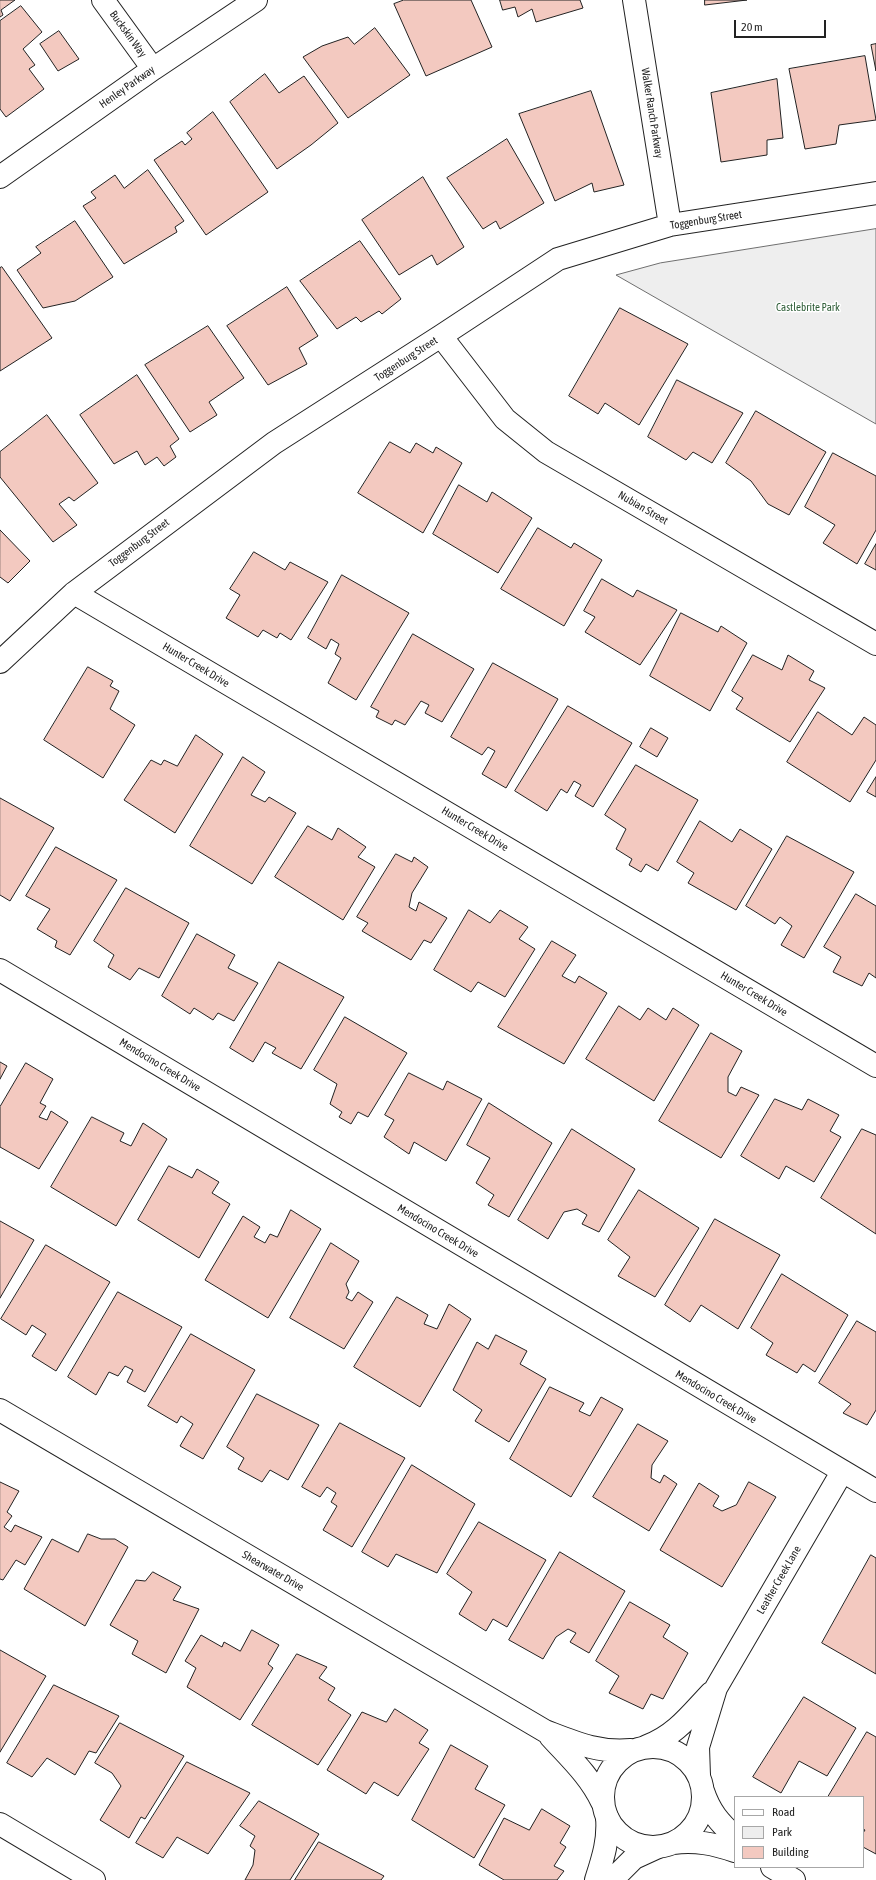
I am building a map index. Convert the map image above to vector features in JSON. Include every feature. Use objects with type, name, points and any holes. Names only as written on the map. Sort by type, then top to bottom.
[{"type":"street","name":"Buckskin Way","points":[[103,0],[153,69]]},
{"type":"street","name":"Henley Parkway","points":[[0,177],[153,69],[256,0]]},
{"type":"street","name":"Walker Ranch Parkway","points":[[634,0],[670,225]]},
{"type":"street","name":"Toggenburg Street","points":[[0,662],[74,593],[274,443],[558,259],[670,225],[876,192]]},
{"type":"street","name":"Nubian Street","points":[[441,336],[505,418],[546,452],[876,644]]},
{"type":"street","name":"Hunter Creek Drive","points":[[74,593],[876,1066]]},
{"type":"street","name":"Mendocino Creek Drive","points":[[0,970],[876,1491]]},
{"type":"street","name":"Shearwater Drive","points":[[0,1410],[545,1731],[578,1745],[594,1749],[606,1751],[639,1748]]},
{"type":"street","name":"Leather Creek Lane","points":[[701,1783],[698,1747],[716,1688],[842,1472]]},
{"type":"street","name":"Leather Creek Lane","points":[[639,1748],[658,1742],[676,1730],[716,1688]]},
{"type":"street","name":"Shearwater Drive","points":[[545,1731],[582,1770],[597,1790],[604,1810]]},
{"type":"street","points":[[596,1880],[608,1839],[604,1810],[603,1786],[608,1771],[618,1759],[639,1748],[662,1747],[677,1753],[690,1762],[701,1783],[711,1811],[717,1820],[734,1836]]},
{"type":"street","points":[[612,1880],[634,1858],[666,1845],[687,1834],[696,1822],[702,1807],[701,1783]]},
{"type":"street","points":[[604,1810],[615,1830],[628,1840],[642,1846],[666,1845],[684,1841],[706,1843],[734,1851]]},
{"type":"street","points":[[0,1824],[94,1880]]},
{"type":"street","points":[[774,1868],[794,1880]]},
{"type":"green space","name":"Castlebrite Park","points":[[876,229],[876,424],[616,275],[660,263]]},
{"type":"building","points":[[0,0],[15,0],[1,10],[3,15],[0,17]]},
{"type":"building","points":[[404,0],[471,0],[492,47],[426,76],[394,4]]},
{"type":"building","points":[[500,0],[580,0],[583,8],[536,22],[532,9],[518,17],[515,7],[503,10]]},
{"type":"building","points":[[705,0],[747,0],[705,5]]},
{"type":"building","points":[[21,6],[42,32],[23,49],[35,65],[29,69],[44,89],[6,117],[0,109],[0,21]]},
{"type":"building","points":[[375,28],[410,75],[348,118],[303,57],[322,46],[348,37],[354,44]]},
{"type":"building","points":[[59,31],[79,59],[58,71],[40,44]]},
{"type":"building","points":[[876,44],[876,71],[871,45]]},
{"type":"building","points":[[865,56],[876,120],[839,125],[836,144],[805,149],[789,69]]},
{"type":"building","points":[[265,74],[279,93],[304,76],[338,123],[311,145],[277,169],[230,102]]},
{"type":"building","points":[[777,79],[783,138],[767,140],[767,155],[721,162],[711,93]]},
{"type":"building","points":[[591,91],[624,185],[594,192],[592,183],[555,201],[519,114]]},
{"type":"building","points":[[213,112],[268,192],[206,235],[154,160],[182,141],[185,145],[192,139],[187,133]]},
{"type":"building","points":[[507,139],[544,203],[500,229],[496,221],[483,229],[447,178]]},
{"type":"building","points":[[148,170],[184,221],[175,227],[177,232],[124,264],[83,206],[96,198],[91,192],[115,175],[124,188]]},
{"type":"building","points":[[423,177],[464,247],[437,265],[432,255],[399,275],[362,220]]},
{"type":"building","points":[[75,221],[113,277],[75,301],[43,308],[17,270],[41,253],[36,247]]},
{"type":"building","points":[[360,241],[401,299],[382,314],[379,311],[361,322],[356,317],[337,329],[300,281]]},
{"type":"building","points":[[2,267],[52,338],[0,371],[0,268]]},
{"type":"building","points":[[287,287],[318,336],[299,348],[307,364],[268,385],[227,326]]},
{"type":"building","points":[[620,308],[688,344],[639,425],[605,403],[598,414],[569,396]]},
{"type":"building","points":[[208,326],[244,378],[209,402],[217,415],[190,432],[145,365]]},
{"type":"building","points":[[137,375],[179,439],[170,446],[176,457],[164,466],[157,457],[145,465],[137,451],[114,464],[80,415]]},
{"type":"building","points":[[677,380],[743,413],[712,463],[693,452],[686,460],[648,437]]},
{"type":"building","points":[[756,411],[826,452],[789,515],[768,504],[751,481],[726,463]]},
{"type":"building","points":[[47,415],[98,483],[74,501],[69,497],[59,504],[77,525],[53,542],[0,477],[0,452]]},
{"type":"building","points":[[390,442],[410,453],[416,443],[433,453],[436,447],[462,463],[423,533],[358,493]]},
{"type":"building","points":[[833,453],[876,476],[876,530],[857,564],[823,543],[835,525],[805,507]]},
{"type":"building","points":[[459,485],[487,502],[492,492],[532,518],[498,573],[433,534]]},
{"type":"building","points":[[538,528],[571,548],[574,543],[602,560],[564,626],[501,589]]},
{"type":"building","points":[[0,530],[30,561],[8,583],[0,577]]},
{"type":"building","points":[[876,544],[876,570],[865,564]]},
{"type":"building","points":[[254,552],[285,570],[290,562],[328,582],[291,640],[280,633],[277,638],[263,630],[258,637],[226,618],[240,595],[230,589]]},
{"type":"building","points":[[342,575],[409,613],[356,700],[328,683],[341,658],[335,654],[339,644],[331,639],[326,649],[308,638]]},
{"type":"building","points":[[602,579],[633,597],[637,590],[677,610],[640,665],[585,632],[595,617],[584,611]]},
{"type":"building","points":[[681,613],[718,632],[721,626],[747,643],[710,711],[650,676]]},
{"type":"building","points":[[413,634],[474,669],[442,722],[425,713],[429,705],[421,701],[405,725],[395,720],[392,725],[376,717],[379,711],[371,707]]},
{"type":"building","points":[[753,655],[782,670],[788,655],[814,671],[809,680],[825,688],[790,742],[736,709],[743,698],[732,691]]},
{"type":"building","points":[[493,663],[558,699],[506,788],[482,774],[495,751],[488,747],[482,755],[451,737]]},
{"type":"building","points":[[88,667],[113,681],[110,686],[119,691],[110,709],[135,725],[103,778],[44,740]]},
{"type":"building","points":[[568,706],[632,743],[593,807],[575,796],[581,785],[574,781],[567,793],[561,789],[547,811],[515,791]]},
{"type":"building","points":[[818,712],[852,735],[864,717],[876,725],[876,760],[850,802],[787,762]]},
{"type":"building","points":[[651,728],[668,738],[657,757],[640,747]]},
{"type":"building","points":[[196,735],[223,754],[175,833],[124,800],[151,760],[161,765],[164,760],[177,766]]},
{"type":"building","points":[[243,757],[265,772],[251,795],[265,802],[269,797],[296,813],[252,884],[190,846]]},
{"type":"building","points":[[636,765],[698,800],[658,871],[646,864],[641,872],[629,865],[632,859],[616,849],[626,829],[605,815]]},
{"type":"building","points":[[876,777],[876,797],[867,792]]},
{"type":"building","points":[[0,798],[54,828],[10,901],[0,895]]},
{"type":"building","points":[[700,821],[732,842],[740,829],[772,849],[736,910],[688,883],[694,873],[677,862]]},
{"type":"building","points":[[308,826],[332,840],[338,828],[366,847],[358,857],[375,867],[343,920],[275,877]]},
{"type":"building","points":[[787,836],[854,872],[804,958],[781,945],[792,926],[780,917],[775,924],[746,906]]},
{"type":"building","points":[[56,847],[117,880],[70,955],[55,947],[57,941],[37,929],[50,909],[26,896]]},
{"type":"building","points":[[396,854],[412,862],[414,857],[428,867],[412,893],[409,907],[416,911],[419,902],[447,918],[431,943],[424,940],[411,960],[362,931],[368,923],[357,917]]},
{"type":"building","points":[[126,888],[189,923],[159,978],[139,968],[130,980],[108,967],[114,955],[94,941]]},
{"type":"building","points":[[856,894],[876,906],[876,978],[869,973],[862,986],[833,972],[841,957],[824,947]]},
{"type":"building","points":[[469,910],[490,923],[500,910],[528,927],[519,939],[535,949],[505,997],[478,982],[471,992],[434,970]]},
{"type":"building","points":[[197,934],[235,955],[228,968],[258,983],[234,1021],[218,1013],[213,1020],[194,1008],[190,1014],[162,996]]},
{"type":"building","points":[[552,941],[576,955],[562,976],[575,983],[579,976],[607,993],[564,1064],[498,1027]]},
{"type":"building","points":[[279,962],[344,997],[301,1069],[272,1053],[276,1048],[265,1042],[253,1062],[230,1048]]},
{"type":"building","points":[[619,1006],[640,1020],[648,1008],[666,1020],[673,1008],[699,1025],[654,1101],[586,1059]]},
{"type":"building","points":[[345,1017],[407,1053],[368,1117],[358,1112],[351,1124],[339,1117],[342,1112],[330,1104],[337,1084],[314,1070]]},
{"type":"building","points":[[711,1033],[742,1051],[728,1077],[728,1092],[736,1096],[741,1087],[759,1095],[721,1158],[659,1121]]},
{"type":"building","points":[[0,1062],[7,1066],[0,1079]]},
{"type":"building","points":[[26,1063],[53,1079],[40,1103],[46,1106],[39,1117],[47,1120],[51,1111],[68,1122],[39,1169],[0,1147],[0,1107]]},
{"type":"building","points":[[409,1073],[443,1090],[447,1081],[482,1099],[446,1161],[414,1142],[409,1154],[384,1137],[394,1120],[385,1115]]},
{"type":"building","points":[[775,1099],[802,1110],[808,1099],[839,1115],[830,1131],[841,1137],[814,1182],[786,1166],[779,1179],[741,1156]]},
{"type":"building","points":[[489,1103],[552,1143],[509,1217],[488,1205],[494,1195],[476,1183],[490,1158],[467,1145]]},
{"type":"building","points":[[92,1117],[124,1133],[120,1141],[131,1146],[143,1123],[167,1139],[116,1226],[51,1187]]},
{"type":"building","points":[[572,1129],[635,1169],[599,1232],[582,1224],[587,1215],[577,1209],[564,1212],[548,1239],[518,1220]]},
{"type":"building","points":[[862,1129],[876,1135],[876,1234],[821,1198]]},
{"type":"building","points":[[169,1166],[192,1178],[197,1169],[219,1182],[212,1193],[230,1204],[199,1258],[138,1220]]},
{"type":"building","points":[[639,1190],[699,1228],[655,1297],[618,1276],[630,1257],[608,1240]]},
{"type":"building","points":[[291,1210],[321,1229],[268,1318],[205,1280],[243,1216],[260,1227],[254,1237],[265,1243],[270,1234],[277,1237]]},
{"type":"building","points":[[715,1219],[780,1255],[738,1329],[701,1305],[690,1322],[665,1305]]},
{"type":"building","points":[[0,1221],[34,1240],[0,1298]]},
{"type":"building","points":[[331,1243],[359,1261],[346,1284],[349,1292],[346,1298],[352,1301],[358,1292],[373,1302],[344,1349],[290,1318]]},
{"type":"building","points":[[46,1245],[110,1282],[56,1371],[32,1356],[46,1334],[32,1325],[26,1335],[1,1319]]},
{"type":"building","points":[[782,1274],[848,1315],[815,1372],[803,1364],[797,1373],[766,1355],[773,1343],[751,1328]]},
{"type":"building","points":[[118,1292],[182,1327],[145,1392],[127,1382],[133,1370],[125,1366],[118,1376],[109,1372],[96,1395],[68,1377]]},
{"type":"building","points":[[397,1297],[428,1315],[424,1324],[437,1329],[449,1304],[471,1319],[420,1407],[354,1367]]},
{"type":"building","points":[[857,1321],[876,1332],[876,1410],[867,1425],[843,1413],[851,1404],[819,1383]]},
{"type":"building","points":[[191,1334],[255,1370],[203,1459],[180,1446],[193,1424],[181,1416],[177,1423],[148,1406]]},
{"type":"building","points":[[496,1335],[527,1351],[520,1364],[546,1379],[509,1442],[475,1421],[482,1410],[453,1390],[477,1342],[488,1349]]},
{"type":"building","points":[[550,1387],[584,1403],[579,1411],[590,1416],[601,1397],[623,1409],[571,1497],[510,1459]]},
{"type":"building","points":[[257,1394],[319,1425],[288,1480],[270,1470],[262,1482],[238,1469],[244,1458],[227,1447]]},
{"type":"building","points":[[340,1423],[405,1458],[352,1547],[323,1530],[337,1506],[331,1502],[336,1493],[327,1487],[320,1497],[302,1487]]},
{"type":"building","points":[[638,1424],[668,1441],[652,1465],[651,1478],[660,1483],[664,1475],[677,1484],[649,1531],[593,1497]]},
{"type":"building","points":[[412,1465],[475,1504],[437,1573],[396,1554],[388,1567],[362,1552]]},
{"type":"building","points":[[0,1482],[19,1491],[7,1512],[12,1516],[4,1527],[11,1532],[15,1525],[42,1537],[25,1565],[16,1560],[3,1580],[0,1579]]},
{"type":"building","points":[[749,1482],[776,1497],[722,1587],[660,1550],[699,1483],[719,1496],[713,1506],[722,1511],[736,1505]]},
{"type":"building","points":[[479,1522],[546,1560],[507,1627],[493,1619],[486,1631],[459,1614],[472,1592],[447,1574]]},
{"type":"building","points":[[88,1534],[101,1539],[115,1539],[128,1547],[85,1626],[24,1589],[52,1539],[78,1552]]},
{"type":"building","points":[[560,1552],[625,1591],[589,1653],[570,1642],[576,1633],[568,1629],[556,1637],[543,1659],[509,1640]]},
{"type":"building","points":[[871,1555],[876,1558],[876,1674],[822,1643]]},
{"type":"building","points":[[153,1572],[181,1587],[173,1600],[199,1609],[166,1673],[132,1654],[138,1641],[110,1625],[136,1580],[145,1581]]},
{"type":"building","points":[[630,1602],[670,1625],[663,1637],[688,1653],[663,1699],[651,1694],[643,1709],[609,1693],[619,1676],[596,1661]]},
{"type":"building","points":[[252,1630],[279,1645],[268,1664],[273,1668],[240,1720],[187,1687],[196,1668],[185,1661],[201,1635],[222,1647],[224,1642],[240,1651]]},
{"type":"building","points":[[0,1650],[46,1676],[0,1752]]},
{"type":"building","points":[[297,1654],[327,1667],[319,1678],[335,1688],[328,1700],[351,1715],[318,1765],[252,1725]]},
{"type":"building","points":[[54,1685],[119,1716],[96,1753],[89,1751],[75,1775],[47,1758],[32,1777],[7,1763]]},
{"type":"building","points":[[804,1697],[856,1728],[827,1776],[799,1761],[781,1793],[753,1777]]},
{"type":"building","points":[[395,1709],[428,1730],[419,1743],[429,1749],[398,1796],[374,1782],[366,1794],[327,1770],[362,1712],[386,1722]]},
{"type":"building","points":[[120,1723],[184,1756],[145,1819],[141,1817],[129,1838],[100,1820],[121,1786],[112,1773],[95,1763]]},
{"type":"building","points":[[867,1732],[876,1737],[876,1854],[864,1848],[864,1796],[829,1796]]},
{"type":"building","points":[[451,1745],[488,1766],[475,1789],[505,1805],[474,1858],[412,1820]]},
{"type":"building","points":[[187,1762],[250,1793],[208,1854],[177,1837],[163,1858],[136,1843]]},
{"type":"building","points":[[259,1801],[319,1834],[290,1880],[245,1880],[253,1865],[255,1850],[250,1846],[255,1836],[240,1826]]},
{"type":"building","points":[[542,1809],[570,1826],[560,1843],[566,1847],[554,1866],[564,1871],[557,1880],[504,1880],[479,1865],[504,1818],[529,1830]]},
{"type":"building","points":[[319,1842],[384,1876],[381,1880],[295,1880]]}]
